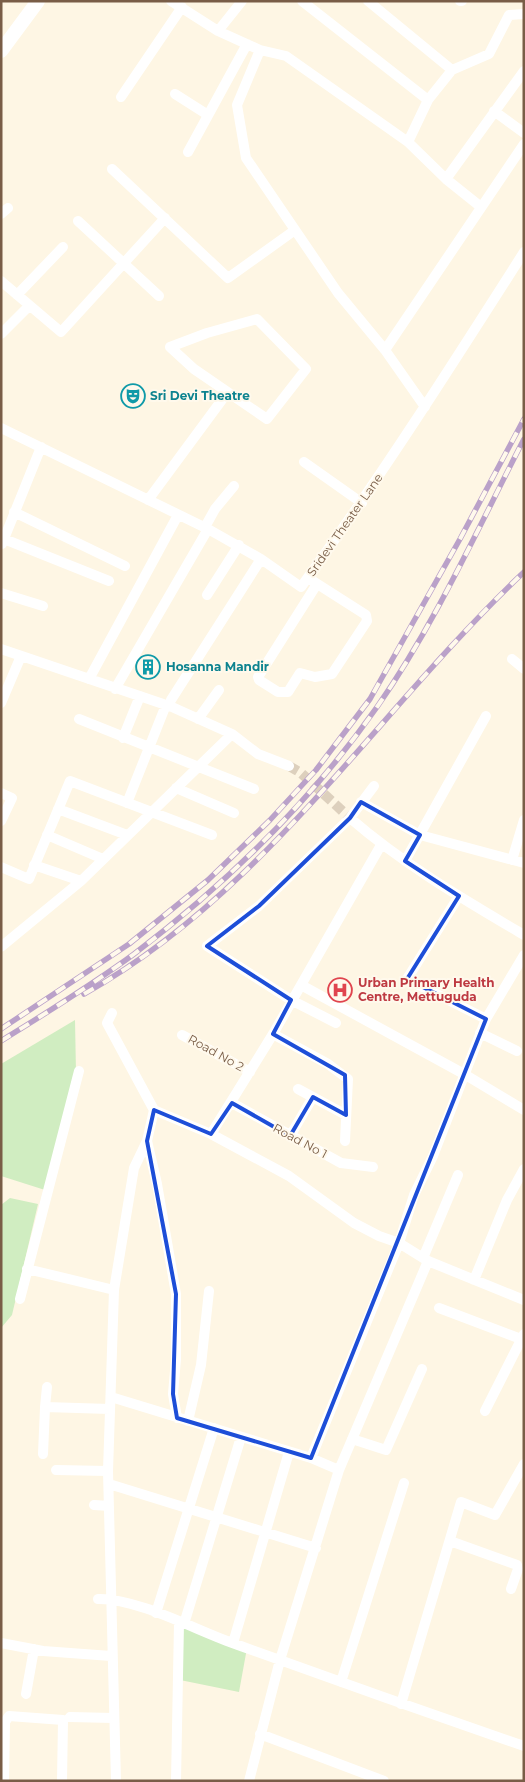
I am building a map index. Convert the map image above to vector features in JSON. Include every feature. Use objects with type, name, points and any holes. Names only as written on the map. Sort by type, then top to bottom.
[{"type":"main road","points":[[1,51],[38,1]]},
{"type":"street","points":[[171,1],[218,31],[260,50],[286,56],[408,142],[446,179],[481,207]]},
{"type":"street","points":[[218,31],[242,1]]},
{"type":"street","points":[[302,1],[428,100]]},
{"type":"street","points":[[368,1],[452,70]]},
{"type":"street","points":[[121,97],[182,8]]},
{"type":"street","points":[[408,142],[428,100],[452,70],[489,54],[509,14],[524,14]]},
{"type":"street","points":[[188,152],[247,44]]},
{"type":"street","points":[[260,50],[237,105],[246,158],[338,293],[385,350],[426,407]]},
{"type":"street","points":[[446,179],[524,70]]},
{"type":"street","points":[[175,94],[208,115]]},
{"type":"street","points":[[494,111],[524,132]]},
{"type":"street","points":[[385,350],[524,144]]},
{"type":"street","points":[[112,169],[228,278],[295,230]]},
{"type":"street","points":[[1,281],[61,332],[165,218]]},
{"type":"street","points":[[78,222],[159,296]]},
{"type":"street","points":[[18,296],[63,247]]},
{"type":"street","name":"Sridevi Theater Lane","points":[[1,428],[239,545],[302,587],[362,503],[426,407],[524,252]]},
{"type":"street","points":[[1,334],[30,306]]},
{"type":"street","points":[[257,319],[306,369],[266,419],[228,393],[194,369],[170,347],[207,333],[257,319]]},
{"type":"street","points":[[148,500],[228,393]]},
{"type":"street","points":[[41,447],[2,542],[109,580]]},
{"type":"street","points":[[304,462],[362,503]]},
{"type":"street","points":[[115,689],[215,510],[234,486]]},
{"type":"street","points":[[14,512],[126,566]]},
{"type":"street","points":[[89,679],[178,515]]},
{"type":"street","points":[[207,595],[239,545]]},
{"type":"street","points":[[127,802],[148,746],[168,703],[261,559]]},
{"type":"street","points":[[308,578],[366,615],[367,621],[332,674],[315,677],[300,673],[288,692],[278,692],[259,680],[258,677],[317,584]]},
{"type":"street","points":[[1,592],[42,606]]},
{"type":"street","points":[[1,648],[115,689],[168,703],[232,734],[258,754],[289,766]]},
{"type":"street","points":[[1,703],[21,656]]},
{"type":"street","points":[[512,659],[524,669]]},
{"type":"street","points":[[198,719],[219,690]]},
{"type":"street","points":[[123,738],[140,696]]},
{"type":"street","points":[[405,861],[486,716]]},
{"type":"street","points":[[79,719],[254,789]]},
{"type":"street","points":[[4,941],[80,881],[232,734]]},
{"type":"street","points":[[1,868],[29,879],[70,781],[212,835]]},
{"type":"street","points":[[336,1023],[291,1000],[207,946],[259,906],[350,818],[374,786]]},
{"type":"street","points":[[176,788],[234,813]]},
{"type":"street","points":[[1,793],[12,798],[1,820]]},
{"type":"street","points":[[361,802],[420,835],[524,863]]},
{"type":"street","points":[[58,809],[128,835]]},
{"type":"street","points":[[350,818],[381,845],[459,896],[524,935]]},
{"type":"street","points":[[512,860],[524,820]]},
{"type":"street","points":[[47,835],[103,859]]},
{"type":"street","points":[[211,1134],[274,1034],[291,1000],[381,845]]},
{"type":"street","points":[[34,865],[80,881]]},
{"type":"street","points":[[459,896],[407,979],[486,1019]]},
{"type":"street","points":[[311,1458],[399,1243],[414,1195],[433,1156],[480,1033],[486,1019],[524,955]]},
{"type":"street","points":[[301,985],[464,1074],[524,1110]]},
{"type":"street","points":[[112,1014],[107,1023],[154,1110],[211,1134],[290,1176],[354,1223],[378,1236],[399,1243],[425,1259],[524,1300]]},
{"type":"street","points":[[480,1033],[518,1051]]},
{"type":"street","points":[[274,1034],[345,1074],[348,1079],[345,1141]]},
{"type":"street","name":"Road No 2","points":[[182,1035],[250,1072]]},
{"type":"street","points":[[20,1299],[79,1070]]},
{"type":"street","points":[[298,1088],[346,1115]]},
{"type":"street","points":[[290,1136],[313,1097]]},
{"type":"street","name":"Road No 1","points":[[232,1103],[342,1163],[373,1167]]},
{"type":"street","points":[[116,1781],[110,1599],[105,1582],[109,1506],[108,1471],[114,1290],[134,1168],[147,1141],[154,1110]]},
{"type":"street","points":[[147,1141],[157,1184],[176,1294],[176,1359],[173,1394],[177,1418]]},
{"type":"street","points":[[249,1781],[280,1660],[339,1470],[458,1175]]},
{"type":"street","points":[[474,1280],[507,1200],[522,1176]]},
{"type":"street","points":[[28,1269],[114,1290]]},
{"type":"street","points":[[188,1421],[201,1365],[209,1291]]},
{"type":"street","points":[[439,1308],[522,1336],[485,1411]]},
{"type":"street","points":[[352,1439],[386,1450],[422,1369]]},
{"type":"street","points":[[43,1454],[47,1387]]},
{"type":"street","points":[[110,1397],[311,1458],[339,1470]]},
{"type":"street","points":[[45,1406],[110,1409]]},
{"type":"street","points":[[156,1613],[187,1509],[214,1428]]},
{"type":"street","points":[[176,1781],[182,1624],[241,1437]]},
{"type":"street","points":[[233,1643],[289,1452]]},
{"type":"street","points":[[401,1704],[461,1502],[495,1515],[524,1464]]},
{"type":"street","points":[[56,1470],[108,1471]]},
{"type":"street","points":[[341,1682],[404,1483]]},
{"type":"street","points":[[109,1484],[316,1548]]},
{"type":"street","points":[[94,1505],[109,1506]]},
{"type":"street","points":[[450,1541],[517,1565],[518,1569],[511,1589]]},
{"type":"street","points":[[98,1599],[110,1599],[156,1613],[401,1704],[524,1746]]},
{"type":"street","points":[[1,1643],[34,1649],[111,1656]]},
{"type":"street","points":[[26,1694],[34,1649]]},
{"type":"street","points":[[4,1781],[5,1722],[9,1716],[63,1720],[62,1781]]},
{"type":"street","points":[[70,1716],[113,1718]]},
{"type":"street","points":[[260,1734],[384,1781]]},
{"type":"highlighted area","points":[[361,802],[420,835],[405,861],[459,896],[407,979],[486,1019],[311,1458],[177,1418],[173,1394],[176,1294],[147,1141],[154,1110],[211,1134],[232,1103],[290,1136],[313,1097],[346,1115],[345,1075],[273,1034],[291,1000],[207,946],[259,906],[350,818]]},
{"type":"green space","points":[[75,1020],[76,1073],[45,1190],[1,1176],[1,1064]]},
{"type":"green space","points":[[10,1198],[38,1204],[12,1315],[1,1328],[1,1205]]},
{"type":"green space","points":[[179,1623],[247,1648],[239,1692],[180,1680]]},
{"type":"tunnel","points":[[289,766],[301,773],[350,818]]},
{"type":"railway","points":[[1,1029],[129,944],[208,880],[270,820],[316,770],[370,699],[460,539],[524,419]]},
{"type":"railway","points":[[1,1041],[102,977],[201,900],[265,840],[324,776],[377,707],[418,643],[455,576],[524,439]]},
{"type":"railway","points":[[84,994],[149,953],[208,905],[264,853],[316,798],[470,626],[524,572]]},
{"type":"place","name":"Sri Devi Theatre","points":[[133,396]]},
{"type":"place","name":"Hosanna Mandir","points":[[148,667]]},
{"type":"place","name":"Urban Primary Health Centre, Mettuguda","points":[[340,990]]}]
